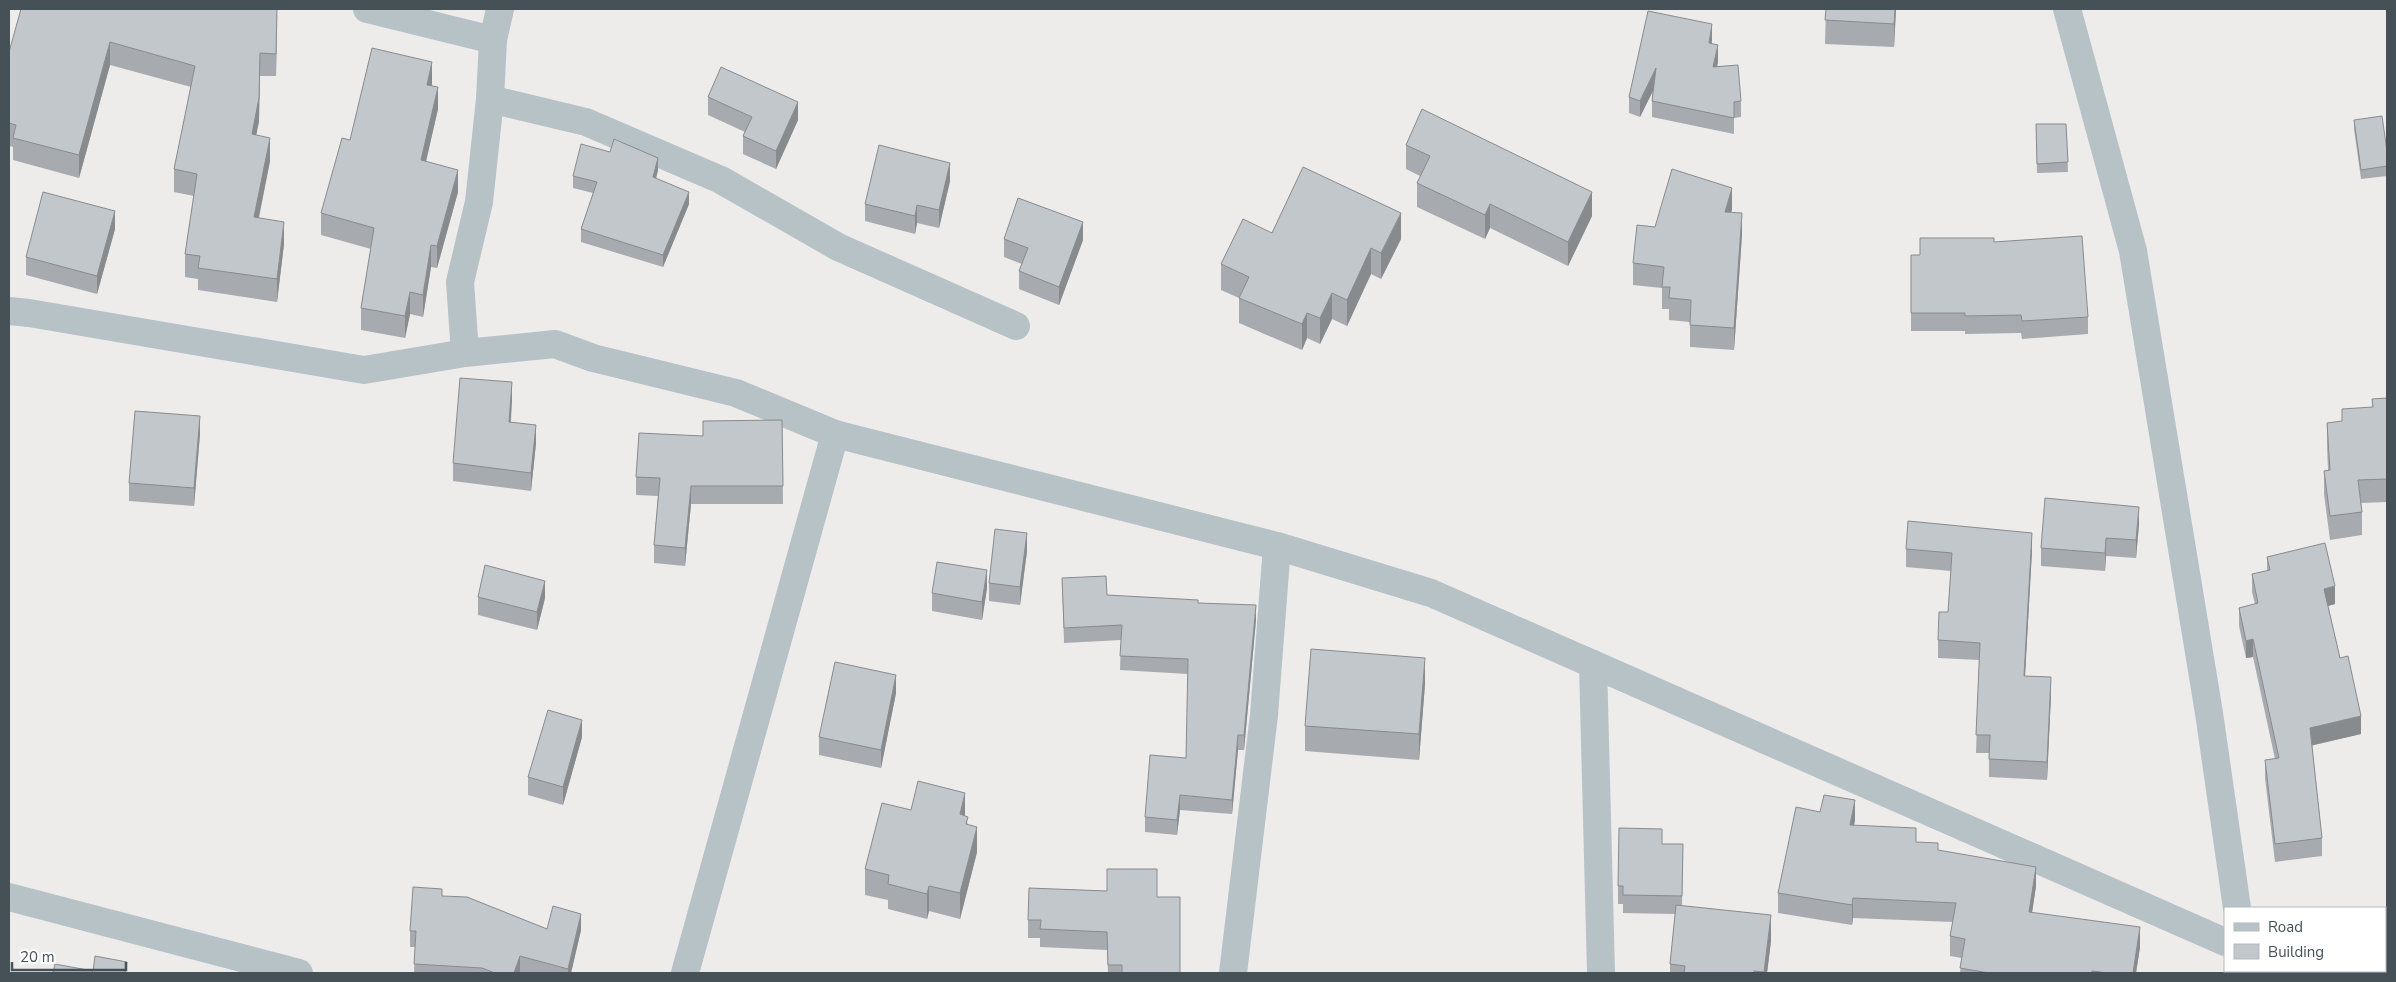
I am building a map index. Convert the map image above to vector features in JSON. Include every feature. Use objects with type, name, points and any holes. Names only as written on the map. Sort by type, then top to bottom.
[{"type":"street","points":[[367,9],[493,40]]},
{"type":"street","points":[[465,354],[460,282],[479,202],[490,99],[493,40],[500,9]]},
{"type":"street","points":[[2067,9],[2133,251],[2209,713],[2237,907]]},
{"type":"street","points":[[490,99],[586,122],[721,180],[838,247],[1016,326]]},
{"type":"street","points":[[9,311],[364,370],[465,354],[555,344],[593,358],[736,393],[835,434],[1277,546],[1431,593],[2224,942]]},
{"type":"street","points":[[685,973],[835,434]]},
{"type":"street","points":[[1233,973],[1264,715],[1277,546]]},
{"type":"street","points":[[1593,664],[1601,973]]},
{"type":"street","points":[[9,898],[299,973]]},
{"type":"building","points":[[21,9],[277,9],[276,54],[260,53],[259,98],[252,134],[270,138],[254,217],[284,222],[277,279],[198,268],[200,256],[185,254],[197,174],[174,169],[195,66],[110,42],[79,155],[13,138],[16,125],[9,123],[9,52]]},
{"type":"building","points":[[1826,9],[1895,9],[1894,24],[1825,20]]},
{"type":"building","points":[[1648,11],[1712,24],[1709,43],[1718,45],[1713,67],[1738,65],[1741,101],[1734,102],[1734,118],[1652,101],[1656,68],[1640,101],[1629,97]]},
{"type":"building","points":[[372,48],[432,62],[427,85],[438,87],[421,160],[458,170],[437,246],[431,245],[423,295],[410,292],[405,316],[361,308],[374,228],[321,213],[342,138],[350,140]]},
{"type":"building","points":[[721,67],[798,102],[776,151],[743,136],[752,117],[708,97]]},
{"type":"building","points":[[1422,109],[1592,192],[1568,242],[1490,204],[1485,215],[1417,183],[1430,156],[1406,145]]},
{"type":"building","points":[[2382,116],[2387,166],[2361,170],[2354,120]]},
{"type":"building","points":[[2036,124],[2066,124],[2068,162],[2037,164]]},
{"type":"building","points":[[614,139],[658,158],[653,177],[689,192],[663,255],[581,229],[597,182],[573,176],[581,144],[610,152]]},
{"type":"building","points":[[879,145],[950,163],[939,210],[917,205],[915,216],[865,204]]},
{"type":"building","points":[[1303,167],[1401,213],[1381,253],[1371,248],[1347,300],[1332,293],[1320,318],[1307,313],[1302,324],[1239,298],[1249,277],[1221,264],[1243,219],[1272,233]]},
{"type":"building","points":[[1672,169],[1732,188],[1725,212],[1742,213],[1734,328],[1690,325],[1691,300],[1669,298],[1670,287],[1662,287],[1664,267],[1633,263],[1637,225],[1655,227]]},
{"type":"building","points":[[43,192],[115,211],[97,276],[26,257]]},
{"type":"building","points":[[1018,198],[1083,222],[1059,287],[1019,271],[1028,248],[1004,239]]},
{"type":"building","points":[[2082,236],[2088,317],[2022,321],[2021,315],[1965,316],[1965,313],[1911,313],[1911,255],[1920,255],[1920,238],[1994,238],[1994,242]]},
{"type":"building","points":[[460,378],[512,382],[509,422],[536,425],[531,473],[453,463]]},
{"type":"building","points":[[2387,398],[2387,479],[2358,480],[2362,512],[2330,516],[2324,471],[2330,470],[2327,423],[2342,421],[2342,409],[2373,407],[2372,399]]},
{"type":"building","points":[[135,411],[200,416],[194,488],[129,483]]},
{"type":"building","points":[[782,420],[783,486],[691,486],[685,548],[654,545],[660,478],[636,477],[639,433],[703,436],[703,421]]},
{"type":"building","points":[[2045,498],[2139,507],[2136,540],[2106,538],[2105,553],[2041,548]]},
{"type":"building","points":[[1908,521],[2032,533],[2024,676],[2051,677],[2047,762],[1989,759],[1990,735],[1976,735],[1980,643],[1938,640],[1939,612],[1948,612],[1952,553],[1906,549]]},
{"type":"building","points":[[995,529],[1027,533],[1020,587],[989,583]]},
{"type":"building","points":[[2325,543],[2335,586],[2324,589],[2340,658],[2348,656],[2361,716],[2310,728],[2322,838],[2275,844],[2265,760],[2279,758],[2253,639],[2246,641],[2239,608],[2258,603],[2252,574],[2270,570],[2267,557]]},
{"type":"building","points":[[937,562],[987,570],[982,602],[932,593]]},
{"type":"building","points":[[485,565],[545,581],[537,612],[478,597]]},
{"type":"building","points":[[1106,576],[1107,595],[1198,600],[1198,603],[1256,605],[1244,735],[1238,735],[1232,800],[1180,795],[1177,820],[1145,817],[1150,755],[1186,758],[1188,659],[1120,656],[1122,625],[1064,628],[1062,578]]},
{"type":"building","points":[[1311,649],[1425,658],[1419,734],[1305,726]]},
{"type":"building","points":[[835,662],[896,675],[881,750],[819,737]]},
{"type":"building","points":[[548,710],[582,720],[563,787],[528,777]]},
{"type":"building","points":[[918,781],[965,793],[960,814],[968,817],[966,824],[977,827],[960,893],[929,886],[927,894],[888,884],[889,875],[865,869],[882,803],[911,810]]},
{"type":"building","points":[[1824,795],[1855,800],[1850,825],[1916,828],[1916,842],[1938,843],[1938,850],[2036,867],[2029,912],[2140,927],[2133,973],[2092,971],[2092,973],[1989,973],[1960,968],[1965,939],[1950,936],[1956,903],[1853,898],[1852,905],[1778,893],[1796,807],[1820,812]]},
{"type":"building","points":[[1619,828],[1662,829],[1662,844],[1683,844],[1682,896],[1623,895],[1623,886],[1618,886]]},
{"type":"building","points":[[1107,869],[1157,869],[1157,897],[1180,897],[1180,973],[1122,973],[1122,965],[1108,965],[1107,932],[1040,929],[1041,920],[1028,920],[1029,888],[1107,891]]},
{"type":"building","points":[[413,887],[442,889],[442,896],[467,897],[547,929],[553,906],[581,914],[568,969],[520,956],[514,973],[495,973],[482,968],[414,964],[416,931],[410,931]]},
{"type":"building","points":[[1676,905],[1771,915],[1764,972],[1684,973],[1685,966],[1670,964]]},
{"type":"building","points":[[95,956],[127,962],[125,973],[53,973],[55,964],[93,971]]}]
